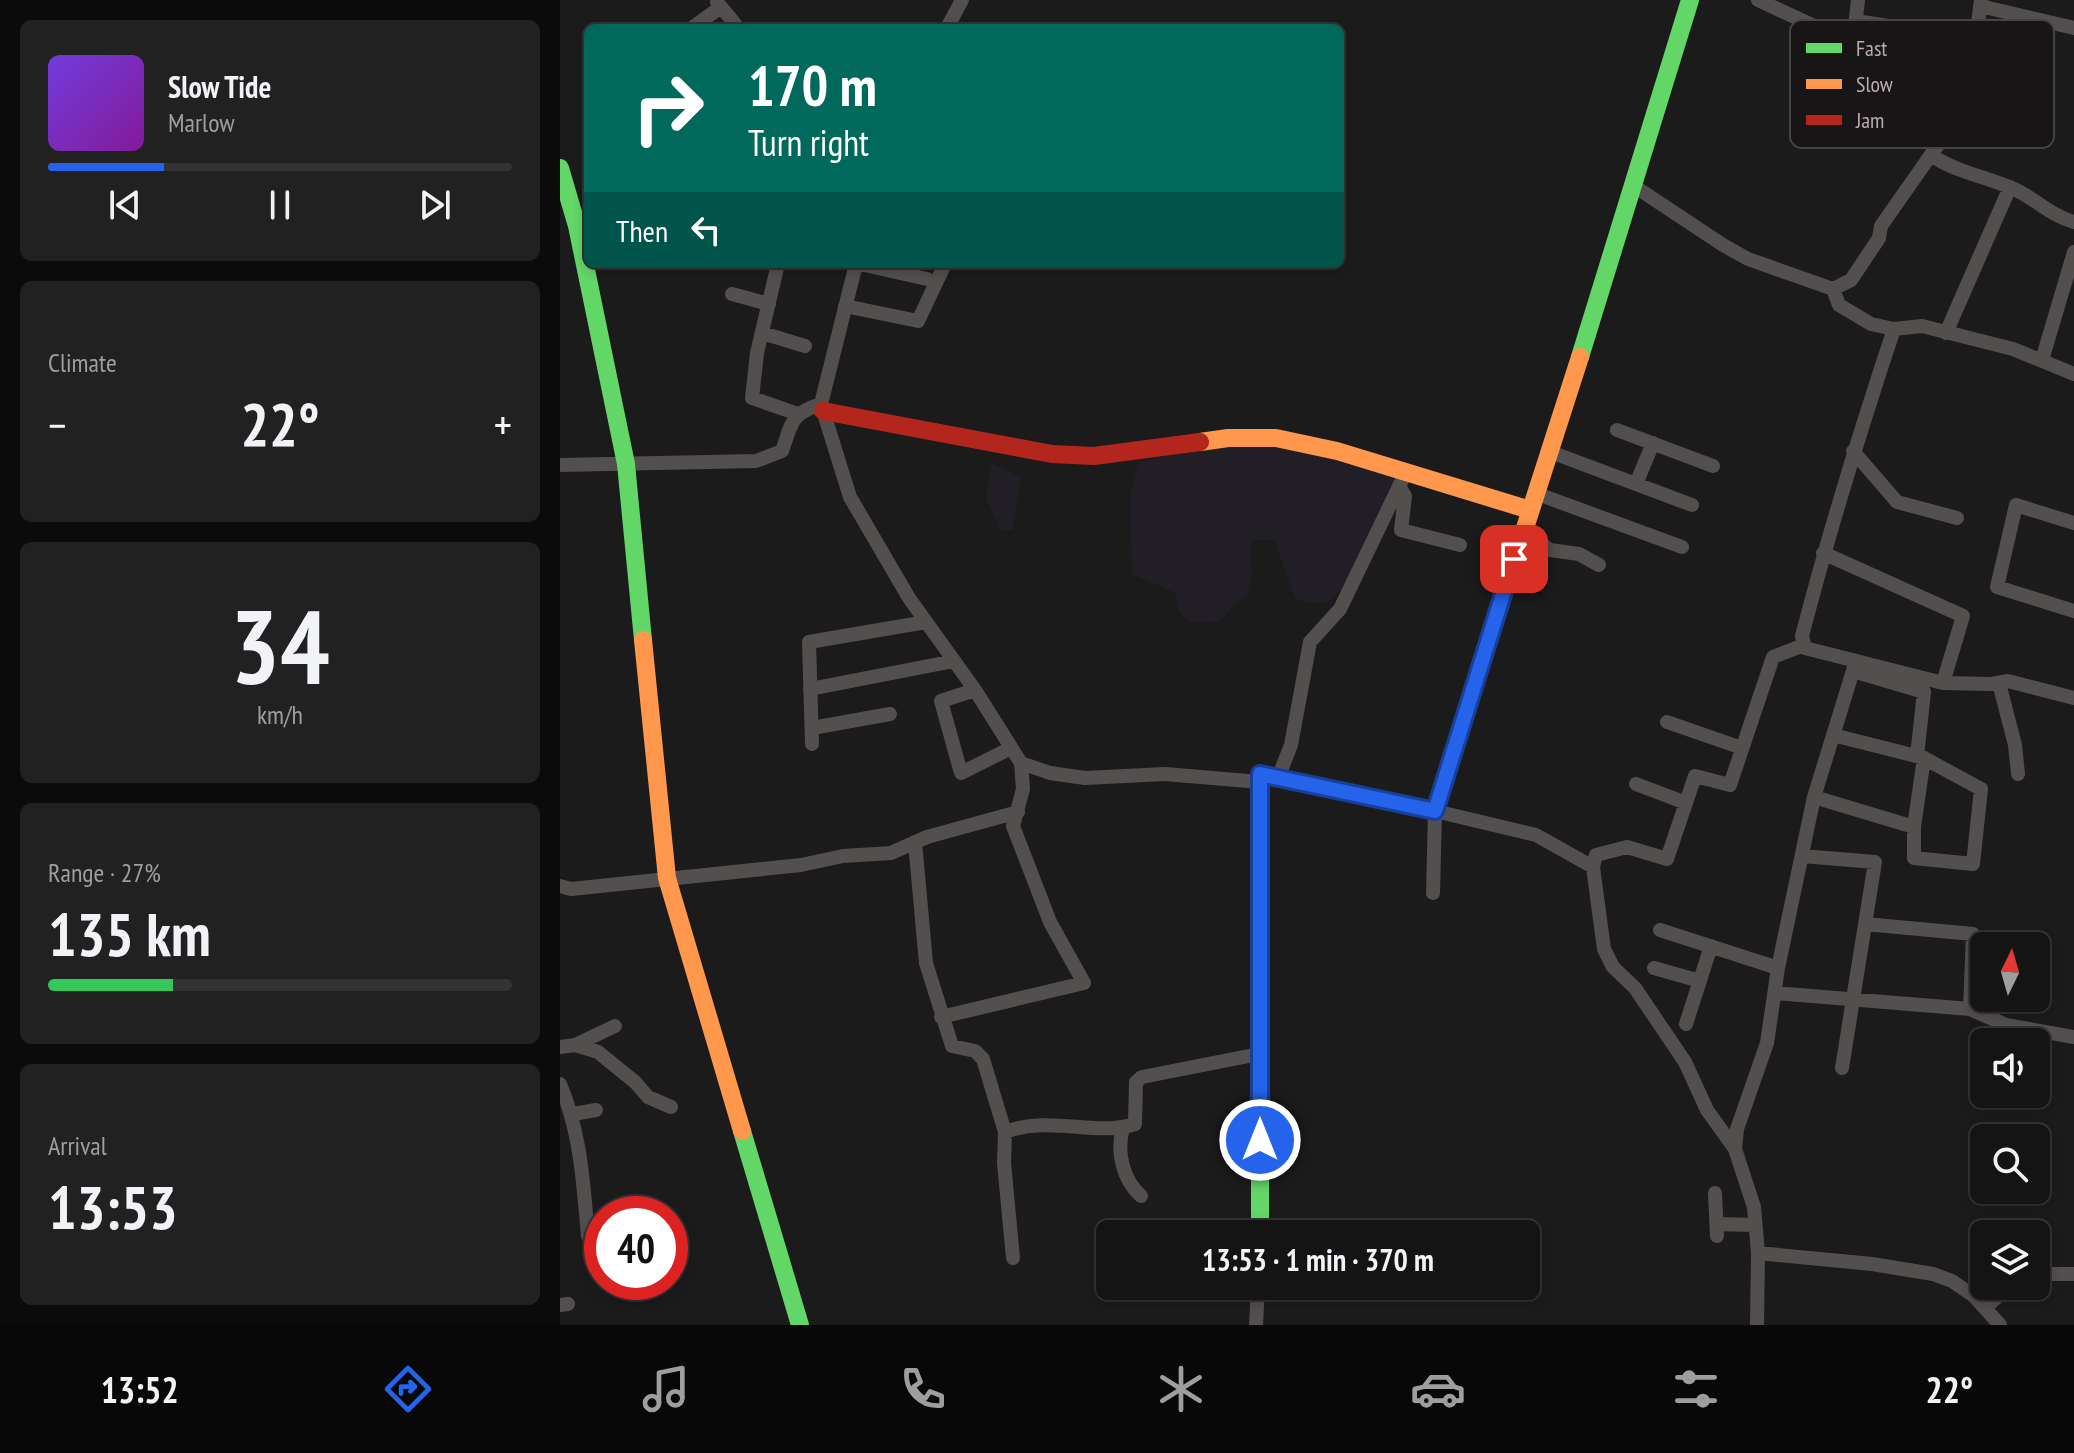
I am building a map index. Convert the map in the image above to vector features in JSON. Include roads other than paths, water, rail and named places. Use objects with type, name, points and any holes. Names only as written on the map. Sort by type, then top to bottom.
[{"type":"street","points":[[949,24],[962,0]]},
{"type":"street","points":[[1433,893],[1435,811],[1690,0]]},
{"type":"street","points":[[1758,0],[1801,20]]},
{"type":"street","points":[[1856,20],[1858,0]]},
{"type":"street","points":[[1981,3],[2044,20]]},
{"type":"street","points":[[696,24],[718,4],[735,24]]},
{"type":"street","points":[[2054,23],[2074,28]]},
{"type":"street","points":[[1634,186],[1748,259],[1833,289],[1851,280],[1879,238],[1881,226],[1937,148]]},
{"type":"street","points":[[1932,156],[1946,165],[2010,187],[2038,201],[2054,216],[2074,222]]},
{"type":"street","points":[[560,168],[584,260]]},
{"type":"street","points":[[1946,333],[2010,187]]},
{"type":"street","points":[[2042,360],[2074,252]]},
{"type":"street","points":[[586,268],[626,464],[667,878],[800,1325]]},
{"type":"street","points":[[777,268],[762,333],[752,398],[798,414]]},
{"type":"street","points":[[857,268],[822,408],[850,497],[909,598],[975,690],[1021,763],[1023,789],[1013,826],[1050,922],[1084,983],[941,1017]]},
{"type":"street","points":[[876,268],[927,279]]},
{"type":"street","points":[[845,306],[918,321],[943,268]]},
{"type":"street","points":[[1833,289],[1839,305],[1871,324],[1894,329],[1922,326],[2013,349],[2074,374]]},
{"type":"street","points":[[732,294],[769,304]]},
{"type":"street","points":[[1833,735],[1920,757],[1981,789],[1973,864],[1914,858],[1914,827],[1920,757],[1924,692],[1805,648],[1802,636],[1853,451],[1894,329]]},
{"type":"street","points":[[762,333],[805,346]]},
{"type":"street","points":[[560,465],[756,461],[782,451],[802,410],[822,408],[1052,454],[1094,456],[1228,438],[1276,438],[1337,451],[1403,479],[1532,502],[1682,547]]},
{"type":"street","points":[[1617,430],[1713,466]]},
{"type":"street","points":[[1636,484],[1653,443]]},
{"type":"street","points":[[1548,451],[1692,505]]},
{"type":"street","points":[[1853,451],[1897,502],[1957,518]]},
{"type":"street","points":[[1403,479],[1405,496],[1401,530],[1460,545]]},
{"type":"street","points":[[1260,1220],[1259,1054],[1269,780],[1291,745],[1310,642],[1340,609],[1403,479]]},
{"type":"street","points":[[2074,523],[2016,505],[1997,587],[2074,611]]},
{"type":"street","points":[[1523,531],[1550,550],[1579,554],[1599,565]]},
{"type":"street","points":[[1823,553],[1963,616],[1943,683]]},
{"type":"street","points":[[812,744],[809,642],[926,622]]},
{"type":"street","points":[[1757,1325],[1758,1253],[1754,1207],[1735,1149],[1707,1110],[1685,1062],[1635,988],[1613,967],[1604,949],[1593,867],[1596,855],[1627,847],[1667,859],[1695,776],[1730,785],[1773,657],[1804,645]]},
{"type":"street","points":[[810,689],[954,661]]},
{"type":"street","points":[[1855,666],[1943,683],[2008,681],[2074,698]]},
{"type":"street","points":[[1735,1149],[1737,1129],[1767,1043],[1778,968],[1814,797],[1855,666]]},
{"type":"street","points":[[1999,683],[2015,745],[2018,774]]},
{"type":"street","points":[[975,690],[941,701],[961,773],[1011,748]]},
{"type":"street","points":[[812,728],[890,714]]},
{"type":"street","points":[[1667,722],[1742,748]]},
{"type":"street","points":[[1021,763],[1050,773],[1085,778],[1165,774],[1269,780],[1435,811],[1536,835],[1593,867]]},
{"type":"street","points":[[1636,784],[1686,803]]},
{"type":"street","points":[[1814,797],[1914,827]]},
{"type":"street","points":[[560,886],[571,889],[891,853],[915,842],[1018,812]]},
{"type":"street","points":[[915,842],[926,963],[941,1017],[952,1046],[975,1051],[983,1059],[1005,1132],[1004,1163],[1013,1258]]},
{"type":"street","points":[[1802,856],[1875,862],[1842,1068]]},
{"type":"street","points":[[1865,924],[1970,934]]},
{"type":"street","points":[[1660,930],[1778,968]]},
{"type":"street","points":[[1686,1024],[1711,946]]},
{"type":"street","points":[[1654,968],[1700,981]]},
{"type":"street","points":[[1776,993],[1970,1009]]},
{"type":"street","points":[[1977,1012],[2006,1025],[2074,1037]]},
{"type":"street","points":[[568,1046],[615,1026]]},
{"type":"street","points":[[568,1046],[598,1052],[635,1082],[648,1097],[671,1107]]},
{"type":"street","points":[[1005,1132],[1023,1125],[1123,1128],[1135,1124],[1136,1082],[1142,1077],[1259,1054]]},
{"type":"street","points":[[560,1084],[573,1114],[584,1196]]},
{"type":"street","points":[[573,1114],[596,1110]]},
{"type":"street","points":[[1123,1128],[1119,1142],[1129,1185],[1141,1196]]},
{"type":"street","points":[[1715,1193],[1717,1230],[1755,1225]]},
{"type":"street","points":[[1758,1253],[1872,1264],[1933,1274],[1952,1281],[1974,1296],[2000,1325]]},
{"type":"street","points":[[2050,1274],[2074,1274]]},
{"type":"street","points":[[1256,1325],[1257,1300]]},
{"type":"street","points":[[1985,1308],[1994,1300]]}]
